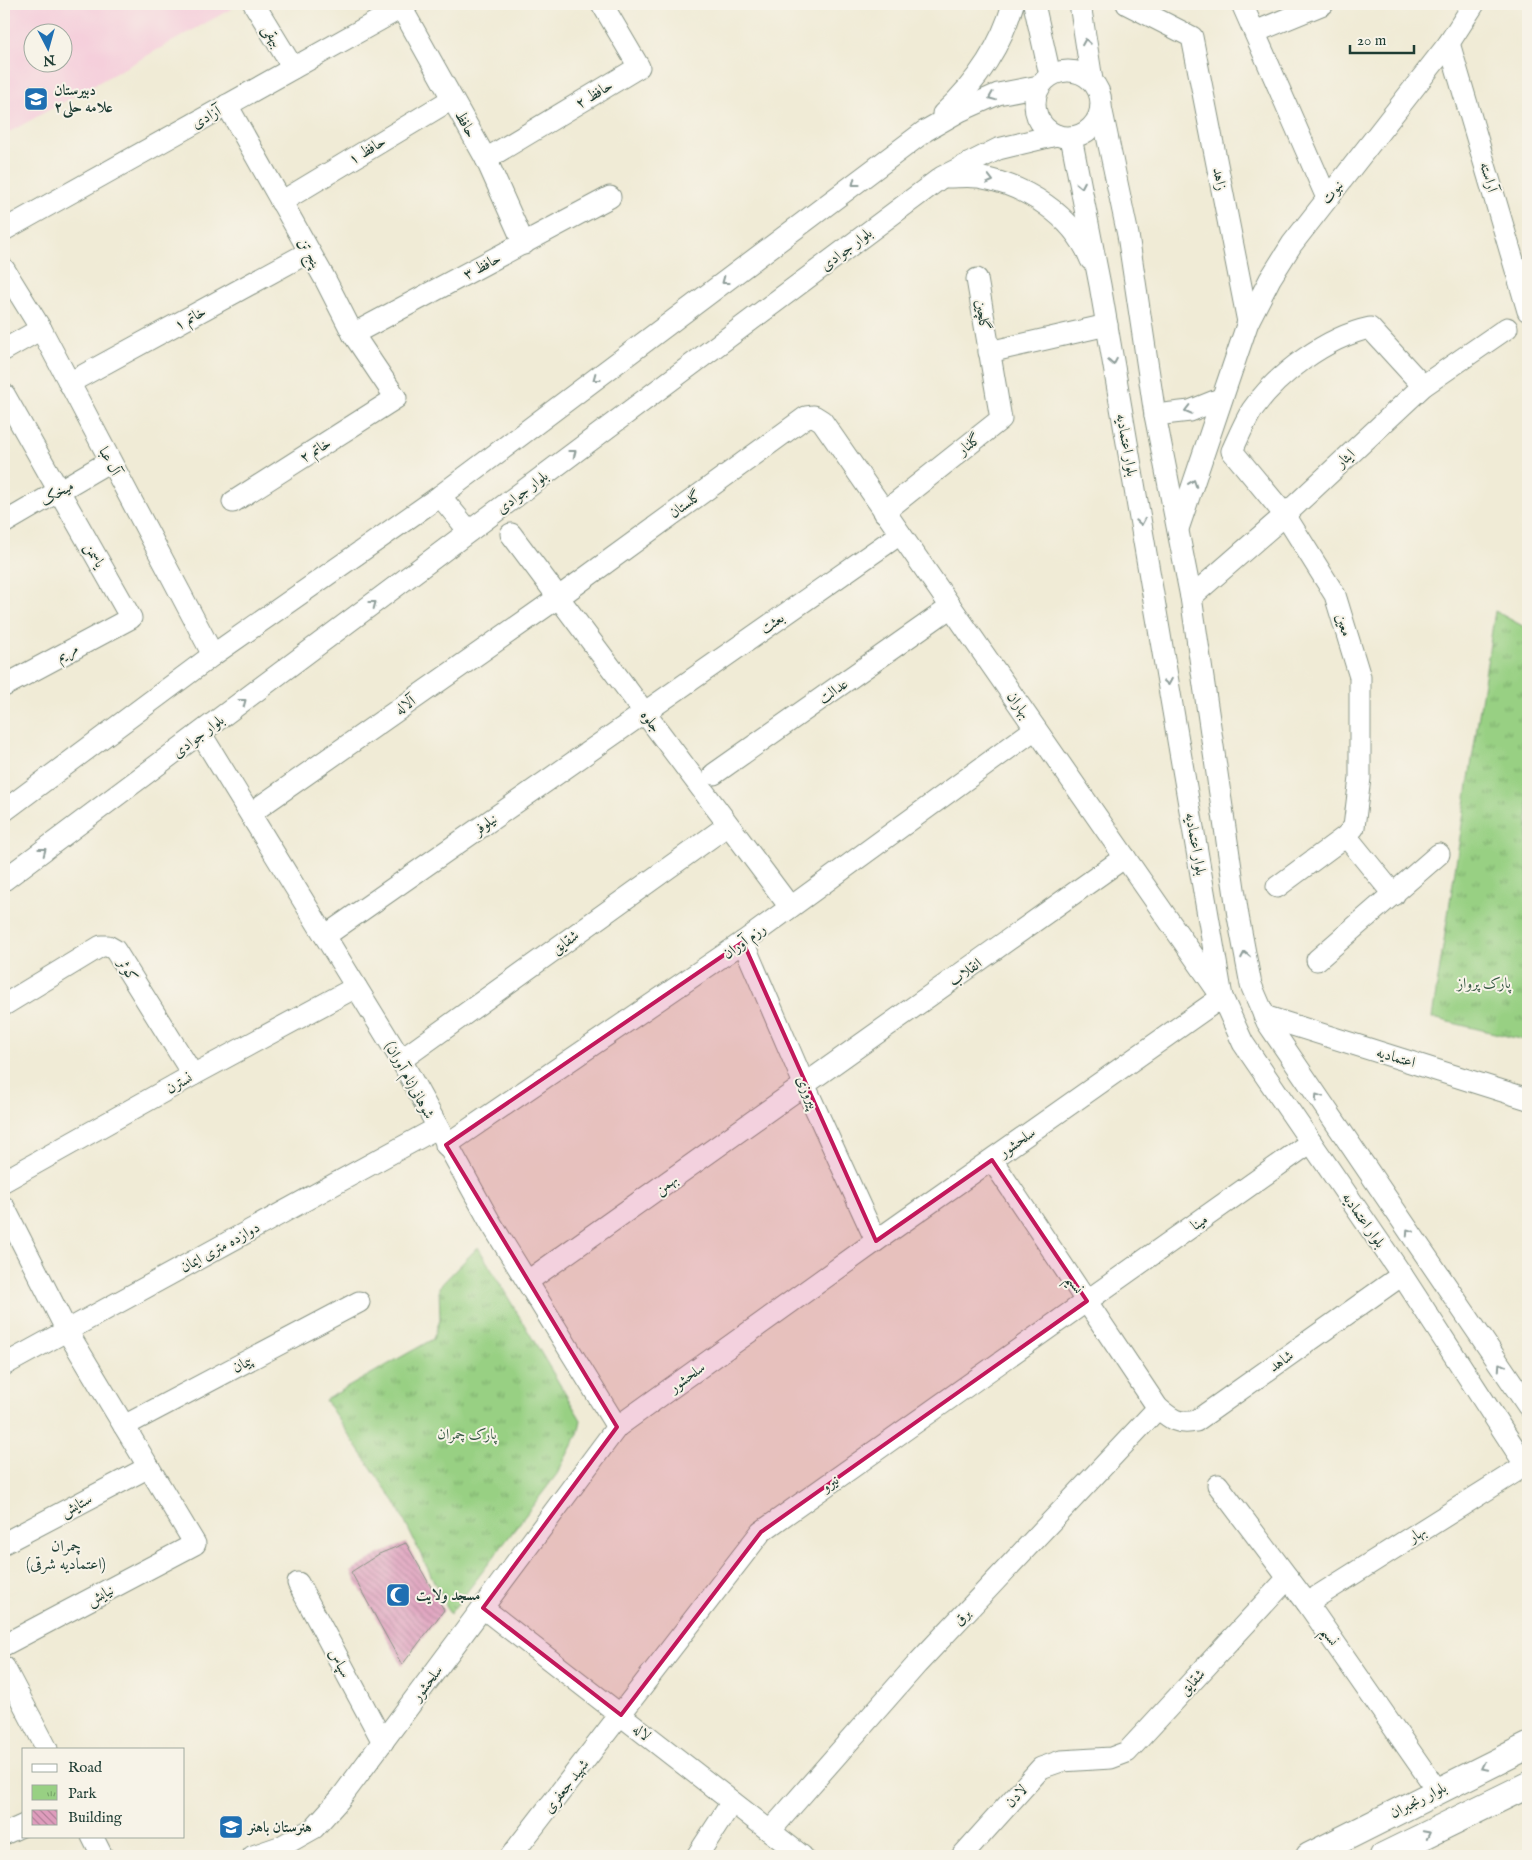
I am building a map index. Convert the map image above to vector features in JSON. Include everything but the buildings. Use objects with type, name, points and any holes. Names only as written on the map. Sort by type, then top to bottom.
[{"type":"main road","name":"بلوار رنجبران","points":[[1308,1856],[1528,1746]]},
{"type":"main road","points":[[1383,1856],[1528,1785]]},
{"type":"street","name":"بیهقی","points":[[254,4],[293,68]]},
{"type":"street","name":"حافظ ۲","points":[[486,159],[639,67],[602,4]]},
{"type":"street","points":[[925,131],[974,82],[993,53],[1008,22],[1013,4]]},
{"type":"street","points":[[1034,4],[1045,80],[1034,100],[1036,114],[1044,127],[1064,136],[1085,132],[1096,122],[1101,108],[1099,93],[1092,80],[1080,4]]},
{"type":"street","name":"زاهد","points":[[1127,4],[1192,37],[1248,322]]},
{"type":"street","points":[[1242,4],[1327,198]]},
{"type":"street","points":[[1255,32],[1324,4]]},
{"type":"street","name":"نبوت","points":[[1177,530],[1220,399],[1248,322],[1275,272],[1327,198],[1449,43],[1474,4]]},
{"type":"street","name":"آزادی","points":[[4,230],[405,6]]},
{"type":"street","name":"حافظ","points":[[405,6],[452,99],[486,159],[524,244]]},
{"type":"street","name":"آراسته","points":[[1449,43],[1528,311]]},
{"type":"street","points":[[4,811],[213,655],[440,496],[925,131],[960,111],[998,94],[1045,80],[1064,70],[1079,72],[1092,80]]},
{"type":"street","name":"حافظ ۱","points":[[282,202],[452,99]]},
{"type":"street","name":"پنج تن","points":[[227,106],[310,252],[353,334],[396,398]]},
{"type":"street","name":"بلوار اعتمادیه","points":[[1101,108],[1128,235],[1155,415],[1190,597],[1238,916],[1251,985],[1264,1016],[1528,1406]]},
{"type":"street","name":"بلوار اعتمادیه","points":[[1064,136],[1100,285],[1222,997],[1243,1043],[1402,1275],[1527,1467]]},
{"type":"street","name":"بلوار جوادی","points":[[4,880],[942,177],[998,149],[1064,136]]},
{"type":"street","points":[[942,177],[977,177],[1011,185],[1041,201],[1073,231],[1088,253],[1100,285]]},
{"type":"street","name":"حافظ ۳","points":[[353,334],[610,197]]},
{"type":"street","name":"خاتم ۱","points":[[69,383],[310,252]]},
{"type":"street","name":"آل عبا","points":[[4,268],[41,330],[213,655]]},
{"type":"street","name":"گلچین","points":[[977,279],[988,352]]},
{"type":"street","points":[[988,352],[1107,325]]},
{"type":"street","points":[[1232,452],[1251,411],[1265,393],[1285,374],[1324,346],[1353,331],[1370,328],[1423,386]]},
{"type":"street","name":"ایثار","points":[[1190,597],[1284,515],[1423,386],[1507,328]]},
{"type":"street","points":[[4,350],[41,330]]},
{"type":"street","name":"گلنار","points":[[884,512],[1000,419],[988,352]]},
{"type":"street","name":"یاسمن","points":[[4,394],[131,618]]},
{"type":"street","name":"خاتم ۲","points":[[233,502],[396,398]]},
{"type":"street","points":[[1155,415],[1190,410],[1220,399]]},
{"type":"street","name":"بهاران","points":[[814,416],[822,421],[1222,997]]},
{"type":"street","name":"گلستان","points":[[559,597],[755,453],[806,417],[814,416]]},
{"type":"street","name":"معین","points":[[1212,427],[1284,515],[1334,596],[1360,677],[1360,778],[1354,827],[1346,836],[1277,887]]},
{"type":"street","name":"میخک","points":[[4,524],[110,461]]},
{"type":"street","points":[[440,496],[469,531]]},
{"type":"street","name":"جلوه","points":[[511,534],[790,908]]},
{"type":"street","name":"بعثت","points":[[644,712],[900,534]]},
{"type":"street","name":"آلاله","points":[[251,814],[559,597]]},
{"type":"street","name":"عدالت","points":[[714,774],[951,608]]},
{"type":"street","name":"مریم","points":[[4,686],[131,618]]},
{"type":"street","name":"نیلوفر","points":[[325,936],[644,712]]},
{"type":"street","name":"رزم آوران","points":[[442,1137],[743,942],[1036,729]]},
{"type":"street","name":"شوهانی(نام آوران)","points":[[201,734],[401,1060],[489,1220],[617,1427]]},
{"type":"street","name":"شقایق","points":[[401,1060],[728,825]]},
{"type":"street","points":[[1346,836],[1394,895]]},
{"type":"street","points":[[1317,960],[1439,854]]},
{"type":"street","name":"انقلاب","points":[[805,1086],[1125,857]]},
{"type":"street","name":"پیروزی","points":[[743,942],[805,1086],[876,1241]]},
{"type":"street","name":"کوثر","points":[[4,1006],[101,946],[108,946],[116,950],[193,1075]]},
{"type":"street","name":"نسترن","points":[[4,1181],[193,1075],[356,987]]},
{"type":"street","name":"سلحشور","points":[[253,1856],[282,1846],[314,1828],[340,1799],[617,1427],[876,1241],[1222,997]]},
{"type":"street","name":"اعتمادیه","points":[[1264,1016],[1528,1099]]},
{"type":"street","name":"بهمن","points":[[528,1281],[805,1086]]},
{"type":"street","name":"دوازده متری ایمان","points":[[4,1365],[442,1137]]},
{"type":"street","name":"مینا","points":[[1087,1301],[1311,1142]]},
{"type":"street","name":"نسیم","points":[[992,1160],[1158,1408]]},
{"type":"street","points":[[4,1207],[67,1331],[149,1467]]},
{"type":"street","name":"شاهد","points":[[1158,1408],[1174,1422],[1185,1424],[1196,1421],[1402,1275]]},
{"type":"street","name":"نیرو","points":[[621,1716],[761,1532],[1087,1301]]},
{"type":"street","name":"پیمان","points":[[124,1426],[359,1302]]},
{"type":"street","name":"برق","points":[[770,1831],[918,1664],[1158,1408]]},
{"type":"street","name":"ستایش","points":[[4,1543],[149,1467]]},
{"type":"street","name":"نیایش","points":[[4,1645],[195,1544],[149,1467]]},
{"type":"street","name":"بهار","points":[[1307,1603],[1527,1467]]},
{"type":"street","name":"نسیم","points":[[1218,1485],[1307,1603],[1437,1790]]},
{"type":"street","name":"شقایق","points":[[1083,1758],[1112,1758],[1127,1752],[1288,1578]]},
{"type":"street","name":"سپاس","points":[[298,1583],[383,1742]]},
{"type":"street","name":"لاله","points":[[483,1608],[770,1831],[793,1853]]},
{"type":"street","points":[[4,1667],[45,1748]]},
{"type":"street","name":"شهید جعفری","points":[[511,1856],[621,1716]]},
{"type":"street","name":"لادن","points":[[962,1856],[1041,1768],[1062,1760],[1083,1758]]},
{"type":"street","points":[[697,1856],[732,1802]]},
{"type":"street","points":[[4,1834],[22,1826]]},
{"type":"street","points":[[93,1838],[102,1856]]},
{"type":"highlighted area","points":[[743,942],[876,1241],[992,1160],[1087,1301],[761,1532],[621,1715],[483,1608],[617,1427],[446,1145]]},
{"type":"shaded area","name":"دبیرستان علامه حلی۲","points":[[4,4],[228,4],[231,9],[4,135]]},
{"type":"green space","name":"پارک پرواز","points":[[1495,611],[1528,629],[1528,1041],[1432,1018]]},
{"type":"green space","name":"پارک چمران","points":[[478,1247],[581,1420],[578,1434],[557,1474],[450,1614],[396,1504],[325,1400],[433,1339],[440,1320],[439,1287]]},
{"type":"place","name":"دبیرستان علامه حلی۲","points":[[36,99]]},
{"type":"place","name":"مسجد ولایت","points":[[398,1595]]},
{"type":"place","name":"هنرستان باهنر","points":[[231,1827]]},
{"type":"district","name":"چمران (اعتمادیه شرقی)","points":[[66,1554]]}]
